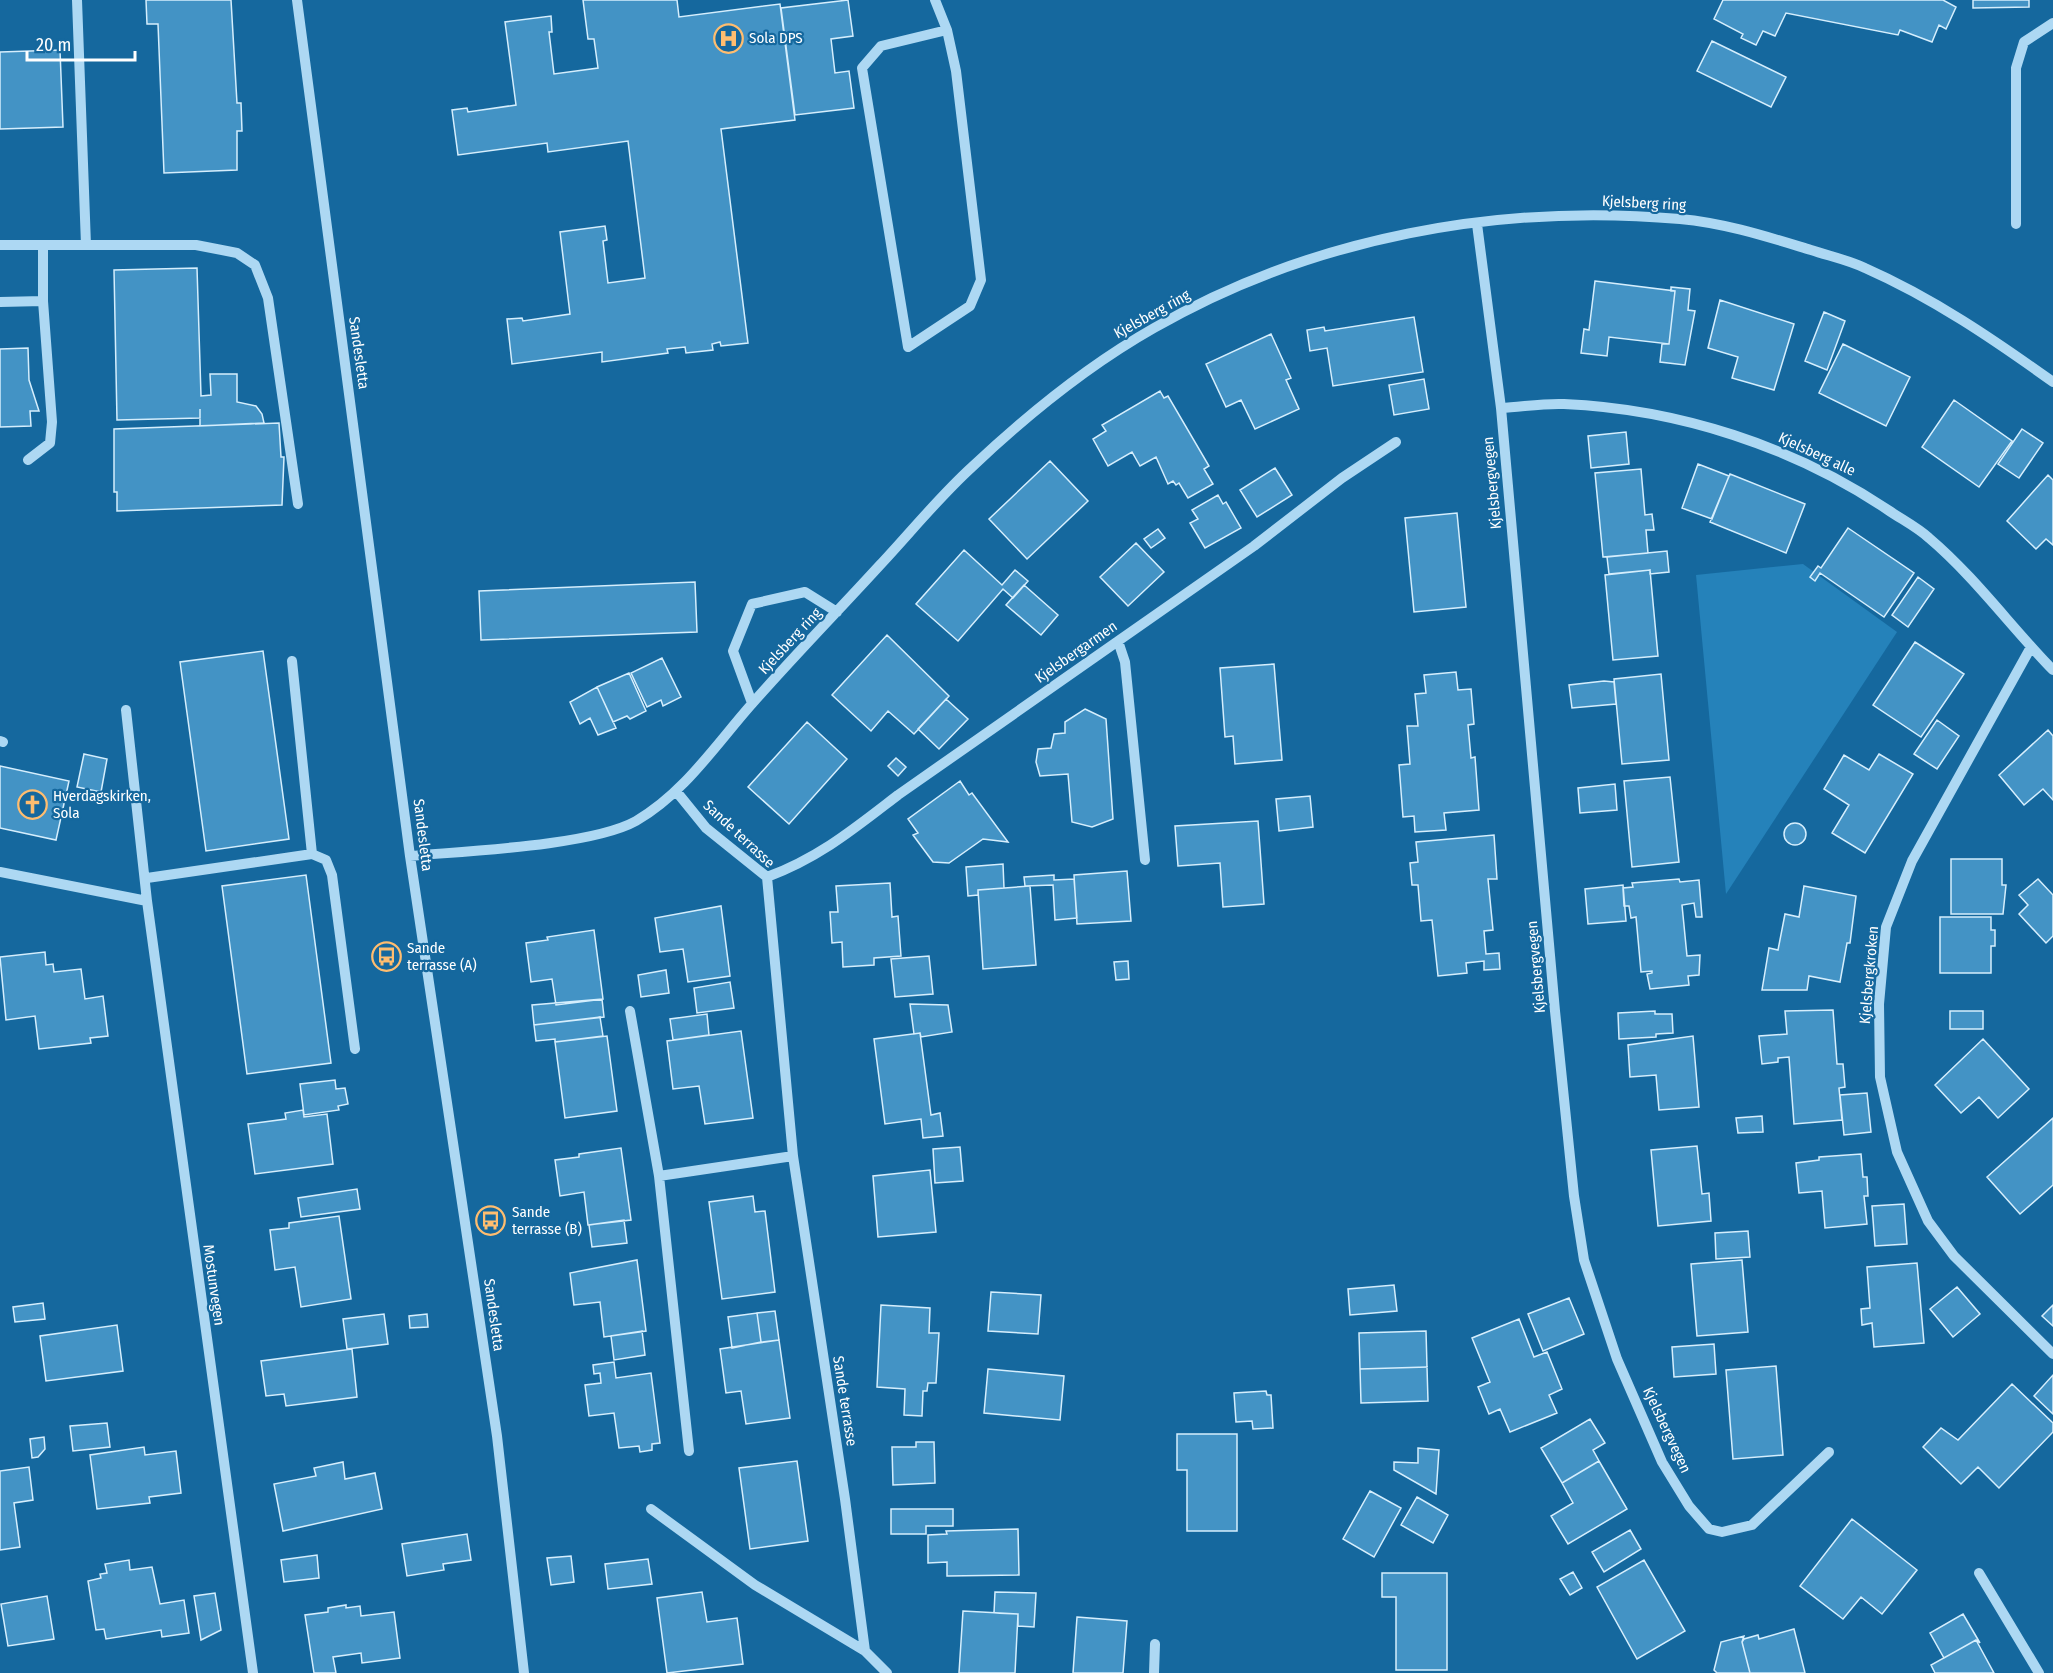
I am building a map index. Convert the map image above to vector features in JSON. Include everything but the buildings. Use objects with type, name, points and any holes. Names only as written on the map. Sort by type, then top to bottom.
[{"type":"street","points":[[77,0],[86,245]]},
{"type":"street","name":"Sandesletta","points":[[297,0],[410,856],[497,1436],[524,1673]]},
{"type":"street","points":[[935,0],[947,30],[956,71],[981,280],[970,306],[908,347],[862,68],[881,46],[947,30]]},
{"type":"street","points":[[2016,224],[2016,68],[2024,42],[2053,23]]},
{"type":"street","name":"Kjelsberg ring","points":[[410,856],[562,840],[623,827],[639,819],[676,791],[752,703],[969,469],[1040,407],[1087,370],[1156,326],[1228,290],[1290,266],[1419,229],[1587,215],[1683,219],[1751,231],[1860,266],[1930,298],[2053,382]]},
{"type":"street","name":"Kjelsbergvegen","points":[[1477,224],[1501,408],[1556,1022],[1574,1196],[1584,1260],[1617,1359],[1662,1462],[1689,1506],[1709,1529],[1722,1532],[1752,1525],[1829,1452]]},
{"type":"street","points":[[0,245],[196,245],[237,253],[255,265],[268,298],[298,504]]},
{"type":"street","points":[[28,460],[50,443],[52,422],[43,301],[43,246]]},
{"type":"street","points":[[0,302],[43,301]]},
{"type":"street","name":"Kjelsberg alle","points":[[1501,408],[1561,404],[1608,407],[1667,418],[1734,434],[1819,469],[1869,497],[1929,537],[1987,595],[2053,670]]},
{"type":"street","name":"Kjelsbergarmen","points":[[766,877],[801,865],[821,853],[898,795],[1396,442]]},
{"type":"street","points":[[752,703],[733,651],[752,604],[805,592],[837,612]]},
{"type":"street","points":[[1118,641],[1125,662],[1145,860]]},
{"type":"street","name":"Kjelsbergkroken","points":[[2031,647],[1912,861],[1886,927],[1879,1004],[1880,1077],[1897,1152],[1928,1221],[1954,1257],[2053,1354]]},
{"type":"street","points":[[291,661],[312,854]]},
{"type":"street","name":"Mostunvegen","points":[[126,710],[147,878],[147,902],[253,1673]]},
{"type":"street","name":"Sande terrasse","points":[[676,791],[706,828],[766,877],[793,1156],[858,1589],[865,1651]]},
{"type":"street","points":[[147,878],[312,854],[326,860],[332,875],[355,1049]]},
{"type":"street","points":[[0,872],[147,902]]},
{"type":"street","points":[[630,1011],[659,1176],[689,1451]]},
{"type":"street","points":[[659,1176],[793,1156]]},
{"type":"street","points":[[651,1509],[755,1585],[865,1651],[887,1673]]},
{"type":"street","points":[[1980,1574],[2039,1673]]},
{"type":"street","points":[[1154,1673],[1155,1644]]},
{"type":"shaded area","points":[[1803,564],[1897,632],[1726,894],[1696,575]]},
{"type":"place","name":"Sola DPS","points":[[728,38]]},
{"type":"place","name":"Hverdagskirken, Sola","points":[[32,805]]},
{"type":"place","name":"Sande terrasse (A)","points":[[386,957]]},
{"type":"place","name":"Sande terrasse (B)","points":[[491,1221]]}]
